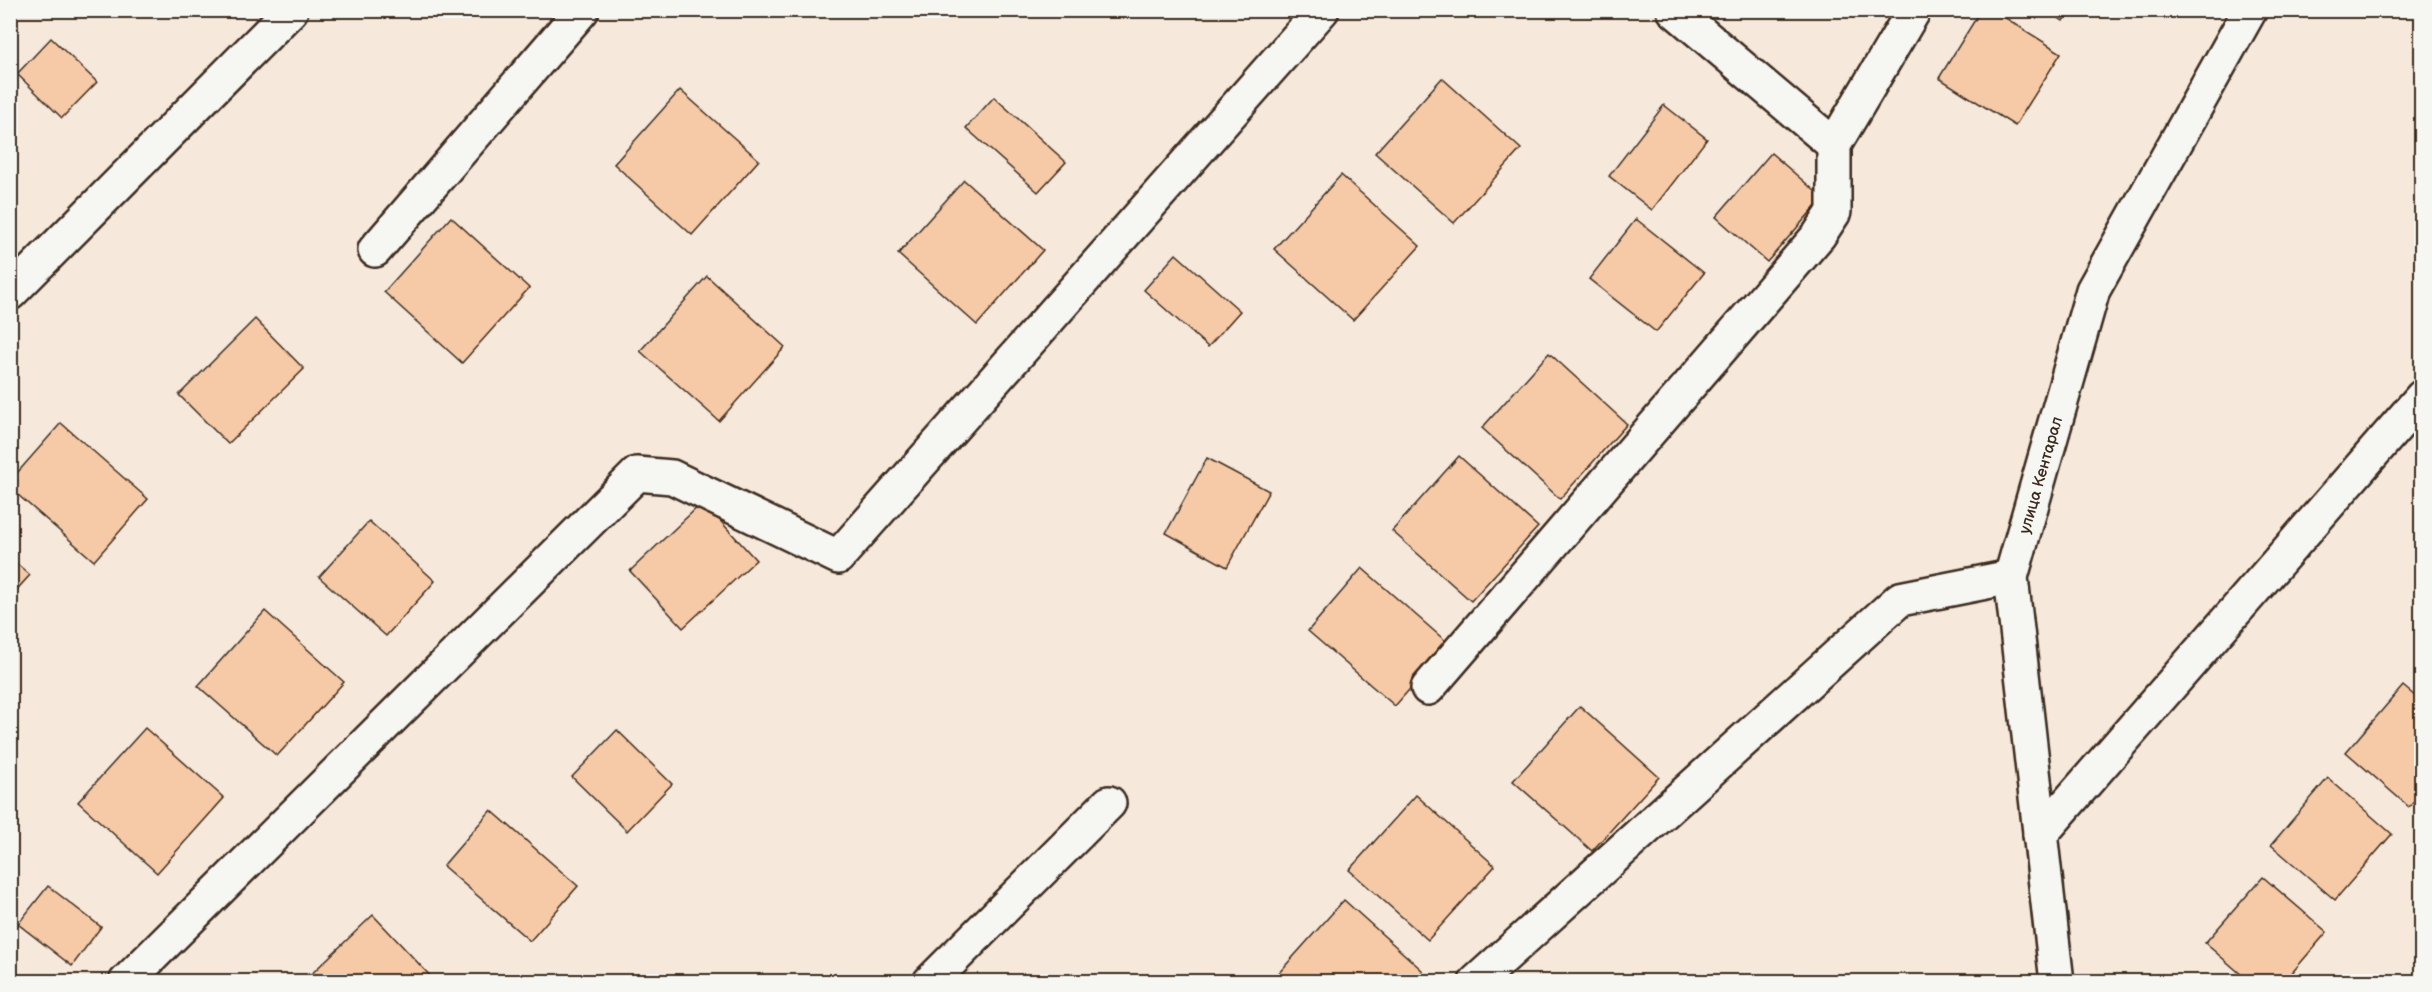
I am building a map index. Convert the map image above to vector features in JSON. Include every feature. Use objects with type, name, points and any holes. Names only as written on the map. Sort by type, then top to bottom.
[{"type":"street","points":[[10,293],[291,10]]},
{"type":"street","points":[[375,250],[582,10]]},
{"type":"street","points":[[126,981],[637,474],[672,477],[838,557],[1322,10]]},
{"type":"street","points":[[1674,10],[1834,145]]},
{"type":"street","points":[[1428,688],[1819,235],[1834,212],[1834,145],[1914,10]]},
{"type":"street","name":"улица Кентарал","points":[[2056,981],[2011,577],[2093,290],[2250,10]]},
{"type":"street","points":[[2040,835],[2421,397]]},
{"type":"street","points":[[1476,981],[1900,599],[2011,577]]},
{"type":"street","points":[[930,981],[1109,803]]},
{"type":"building","points":[[1981,10],[1993,10],[2061,53],[2015,126],[1939,78]]},
{"type":"building","points":[[2047,10],[2070,10],[2063,21]]},
{"type":"building","points":[[51,38],[97,82],[62,118],[17,74]]},
{"type":"building","points":[[1442,78],[1521,149],[1454,223],[1375,153]]},
{"type":"building","points":[[680,90],[759,160],[692,235],[614,164]]},
{"type":"building","points":[[994,97],[1066,162],[1038,192],[966,128]]},
{"type":"building","points":[[1664,105],[1707,139],[1652,210],[1609,176]]},
{"type":"building","points":[[1771,153],[1823,198],[1767,262],[1716,217]]},
{"type":"building","points":[[1341,175],[1420,246],[1353,320],[1274,249]]},
{"type":"building","points":[[964,180],[1043,250],[977,325],[898,254]]},
{"type":"building","points":[[451,217],[529,288],[462,363],[384,292]]},
{"type":"building","points":[[1636,219],[1704,273],[1656,332],[1589,279]]},
{"type":"building","points":[[1176,254],[1240,311],[1208,347],[1144,290]]},
{"type":"building","points":[[707,276],[785,347],[719,421],[640,351]]},
{"type":"building","points":[[255,319],[304,369],[228,444],[179,395]]},
{"type":"building","points":[[1549,353],[1627,424],[1560,499],[1482,428]]},
{"type":"building","points":[[61,423],[148,499],[94,561],[10,488],[10,481]]},
{"type":"building","points":[[1459,456],[1538,527],[1471,601],[1392,531]]},
{"type":"building","points":[[1207,458],[1269,491],[1227,567],[1166,533]]},
{"type":"building","points":[[703,502],[756,560],[683,628],[630,571]]},
{"type":"building","points":[[369,521],[435,581],[386,636],[319,577]]},
{"type":"building","points":[[10,558],[30,575],[10,597]]},
{"type":"building","points":[[1362,568],[1449,644],[1395,706],[1308,631]]},
{"type":"building","points":[[265,611],[344,682],[277,756],[198,686]]},
{"type":"building","points":[[2403,686],[2422,702],[2422,793],[2409,807],[2346,752]]},
{"type":"building","points":[[1580,706],[1659,777],[1592,851],[1513,781]]},
{"type":"building","points":[[145,728],[224,798],[157,873],[78,802]]},
{"type":"building","points":[[617,730],[672,784],[627,831],[572,777]]},
{"type":"building","points":[[2328,778],[2392,834],[2335,900],[2271,845]]},
{"type":"building","points":[[1416,795],[1495,866],[1428,940],[1349,870]]},
{"type":"building","points":[[491,810],[578,886],[530,941],[443,866]]},
{"type":"building","points":[[2263,877],[2327,932],[2284,982],[2250,982],[2205,943]]},
{"type":"building","points":[[48,886],[101,927],[72,966],[18,924]]},
{"type":"building","points":[[1344,900],[1423,971],[1413,982],[1284,982],[1277,975]]},
{"type":"building","points":[[373,915],[436,982],[303,982]]}]
